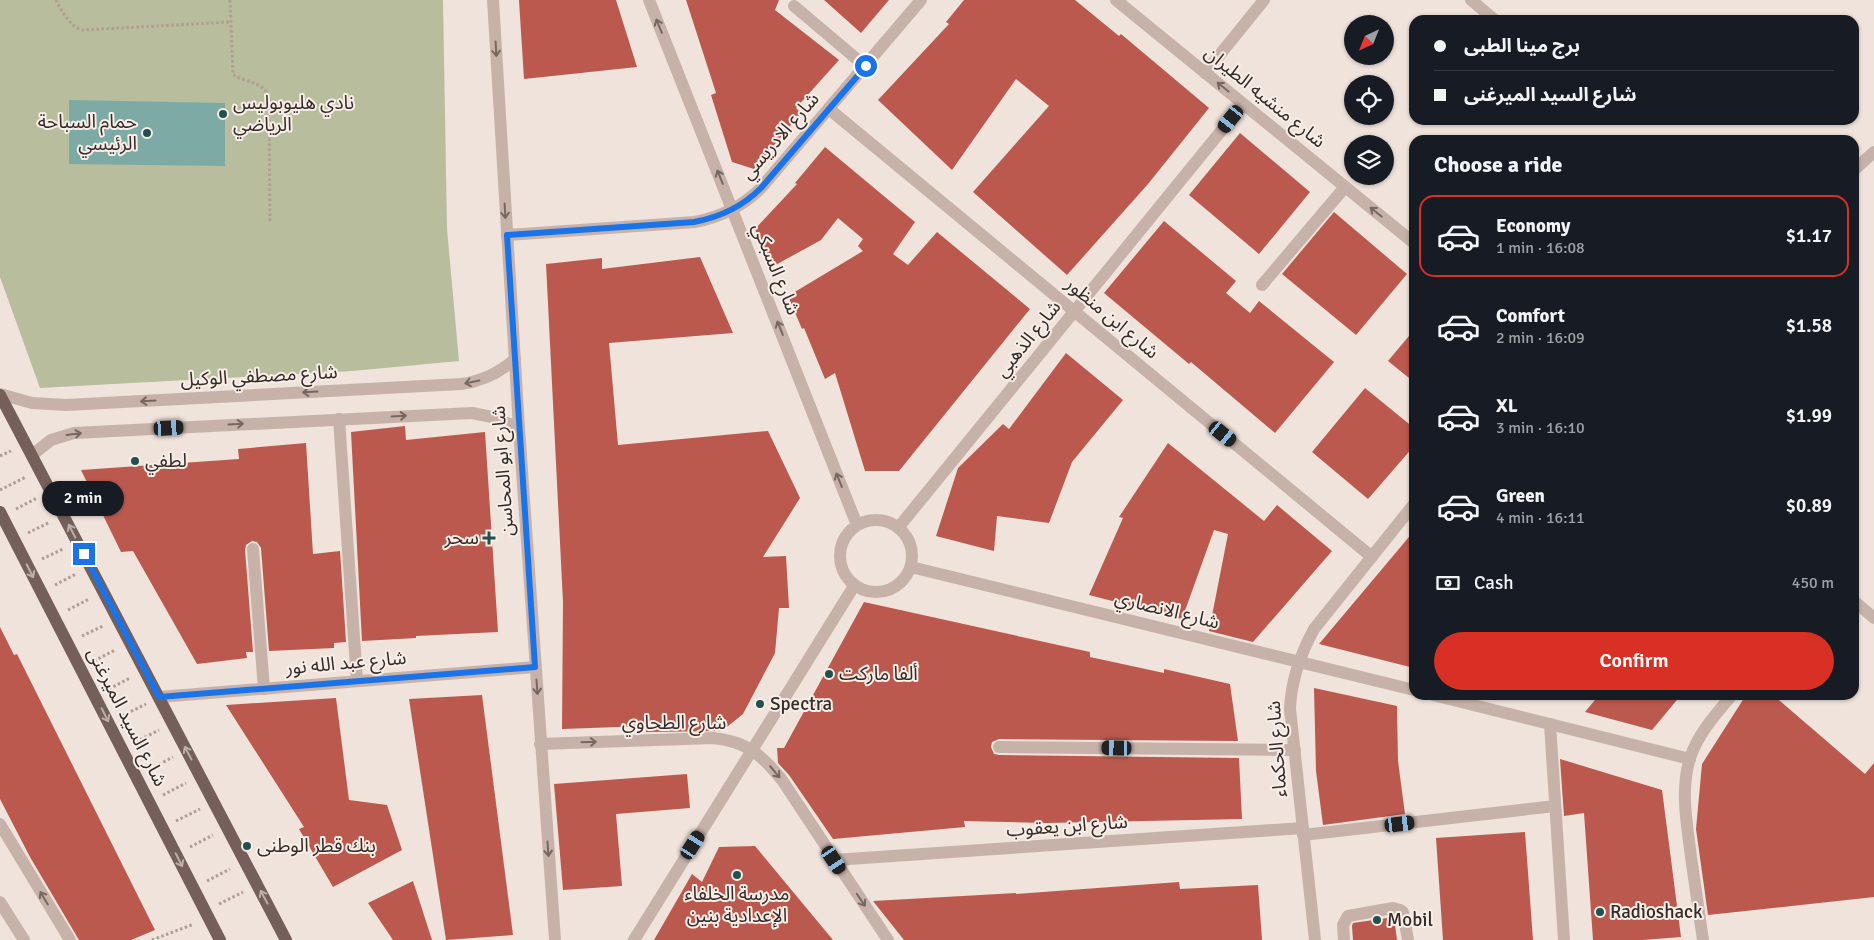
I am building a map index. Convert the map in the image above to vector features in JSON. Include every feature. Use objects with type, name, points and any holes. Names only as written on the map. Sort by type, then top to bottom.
[{"type":"main road","name":"شارع السيد الميرغنى","points":[[0,394],[288,940]]},
{"type":"main road","name":"شارع السيد الميرغنى","points":[[1,514],[220,940]]},
{"type":"street","name":"شارع ابو المحاسن","points":[[493,0],[519,428],[555,940]]},
{"type":"street","name":"شارع السبكي","points":[[649,0],[857,525]]},
{"type":"street","name":"شارع الادريسي","points":[[507,235],[694,222],[733,210],[761,188],[921,0]]},
{"type":"street","name":"شارع منشيه الطيران","points":[[1116,0],[1409,239]]},
{"type":"street","points":[[1205,73],[1264,0]]},
{"type":"street","points":[[1471,0],[1489,15]]},
{"type":"street","points":[[794,6],[866,66]]},
{"type":"street","name":"شارع الذهبي","points":[[898,528],[1243,104]]},
{"type":"street","name":"شارع ابن منظور","points":[[829,109],[1372,557]]},
{"type":"street","points":[[1859,166],[1874,152]]},
{"type":"street","points":[[1262,285],[1345,186]]},
{"type":"street","name":"شارع مصطفي الوكيل","points":[[0,394],[32,403],[66,405],[461,384],[486,378],[502,370],[515,360]]},
{"type":"street","points":[[32,455],[51,440],[74,433],[472,413],[492,416],[519,428]]},
{"type":"street","points":[[339,419],[357,681]]},
{"type":"street","name":"شارع الحكماء","points":[[1314,940],[1290,709],[1291,693],[1298,662],[1314,629],[1409,510]]},
{"type":"street","points":[[874,520],[882,520],[898,528],[904,534],[912,549],[911,567],[900,583],[892,589],[873,593],[854,586],[842,570],[840,549],[849,531],[857,525],[874,520]]},
{"type":"street","points":[[253,549],[264,689]]},
{"type":"street","name":"شارع الانصاري","points":[[911,567],[1409,689]]},
{"type":"street","points":[[634,940],[854,586]]},
{"type":"street","points":[[1859,605],[1874,618]]},
{"type":"street","name":"شارع عبد الله نور","points":[[159,697],[535,667]]},
{"type":"street","points":[[1453,700],[1690,759]]},
{"type":"street","points":[[1702,940],[1684,801],[1686,772],[1697,742],[1706,727],[1728,700]]},
{"type":"street","points":[[1550,724],[1564,940]]},
{"type":"street","name":"شارع الطحاوي","points":[[540,744],[714,738],[733,741],[752,750],[768,763],[782,780],[888,940]]},
{"type":"street","points":[[998,747],[1295,750]]},
{"type":"street","name":"شارع ابن يعقوب","points":[[834,860],[1303,832],[1555,806]]},
{"type":"street","points":[[0,824],[70,940]]},
{"type":"street","points":[[0,902],[24,940]]},
{"type":"street","points":[[1344,940],[1343,925],[1348,916],[1393,908],[1403,912],[1408,940]]},
{"type":"path","points":[[56,0],[73,24],[78,29],[83,30],[230,22]]},
{"type":"path","points":[[230,0],[233,74],[236,77],[263,87],[267,91],[270,222]]},
{"type":"path","points":[[0,490],[40,470]]},
{"type":"path","points":[[1,514],[51,491]]},
{"type":"path","points":[[14,540],[64,515]]},
{"type":"path","points":[[28,566],[77,542]]},
{"type":"path","points":[[41,592],[90,567]]},
{"type":"path","points":[[54,617],[103,591]]},
{"type":"path","points":[[68,644],[117,618]]},
{"type":"path","points":[[80,668],[130,642]]},
{"type":"path","points":[[95,696],[145,671]]},
{"type":"path","points":[[108,723],[159,697]]},
{"type":"path","points":[[122,749],[173,723]]},
{"type":"path","points":[[136,776],[187,750]]},
{"type":"path","points":[[149,802],[200,775]]},
{"type":"path","points":[[162,828],[214,802]]},
{"type":"path","points":[[176,854],[228,828]]},
{"type":"path","points":[[193,888],[245,861]]},
{"type":"path","points":[[152,940],[207,915],[258,885]]},
{"type":"green space","name":"نادي هليوبوليس الرياضي","points":[[0,0],[443,0],[447,229],[459,361],[352,371],[40,388],[0,277]]},
{"type":"water","name":"حمام السباحة الرئيسي","points":[[69,100],[225,103],[225,166],[69,164]]},
{"type":"building","points":[[519,0],[616,0],[637,67],[524,79]]},
{"type":"building","points":[[686,0],[779,0],[775,10],[839,60],[796,108],[801,113],[754,169],[732,162],[711,95],[716,93]]},
{"type":"building","points":[[824,0],[889,0],[861,33]]},
{"type":"building","points":[[964,0],[1075,0],[1119,36],[1121,34],[1209,108],[1148,184],[1067,275],[973,192],[1049,106],[1016,79],[952,170],[878,100],[949,24],[946,22]]},
{"type":"building","points":[[1240,133],[1310,192],[1259,254],[1189,195]]},
{"type":"building","points":[[825,147],[915,222],[893,254],[908,265],[937,232],[1030,309],[899,471],[865,471],[835,373],[825,379],[804,328],[802,329],[788,296],[863,251],[858,246],[863,239],[838,218],[821,240],[770,268],[755,229],[797,184],[795,183]]},
{"type":"building","points":[[1334,212],[1407,274],[1356,335],[1282,274]]},
{"type":"building","points":[[1164,221],[1236,281],[1226,293],[1250,313],[1259,301],[1334,362],[1275,433],[1191,362],[1189,364],[1104,293]]},
{"type":"building","points":[[700,257],[733,333],[609,343],[618,445],[768,431],[800,498],[763,557],[786,556],[789,608],[779,608],[775,653],[743,714],[722,731],[646,732],[646,726],[562,729],[563,602],[546,264],[602,258],[602,269]]},
{"type":"building","points":[[1409,336],[1409,378],[1388,361]]},
{"type":"building","points":[[1066,353],[1123,400],[1072,462],[1049,523],[997,516],[994,551],[936,536],[958,468],[1003,424],[1009,429]]},
{"type":"building","points":[[1365,388],[1409,424],[1409,452],[1368,499],[1312,452]]},
{"type":"building","points":[[405,426],[406,440],[485,432],[498,632],[362,641],[351,432]]},
{"type":"building","points":[[306,443],[313,554],[340,551],[346,642],[334,643],[334,648],[269,651],[261,548],[257,542],[252,541],[246,545],[245,550],[253,652],[246,652],[247,658],[197,664],[133,551],[121,552],[81,470],[239,459],[238,449]]},
{"type":"building","points":[[1168,443],[1264,521],[1277,505],[1332,551],[1253,642],[1209,631],[1228,534],[1214,530],[1182,619],[1089,595],[1123,518],[1119,517]]},
{"type":"building","points":[[1409,537],[1409,667],[1319,644]]},
{"type":"building","points":[[864,602],[1090,652],[1090,657],[1164,673],[1164,669],[1230,684],[1238,741],[999,739],[992,742],[991,747],[994,754],[999,755],[1239,758],[1242,819],[1046,823],[964,821],[965,827],[833,839],[789,775],[778,763],[777,748],[784,748]]},
{"type":"building","points":[[0,627],[14,655],[17,654],[155,930],[131,940],[79,940],[30,857],[0,799]]},
{"type":"building","points":[[1314,688],[1397,706],[1398,761],[1405,814],[1323,825],[1316,771]]},
{"type":"building","points":[[482,695],[513,935],[446,940],[409,699]]},
{"type":"building","points":[[336,698],[349,800],[387,805],[402,850],[333,887],[299,829],[304,827],[226,705]]},
{"type":"building","points":[[1595,700],[1677,700],[1652,730],[1585,712]]},
{"type":"building","points":[[1743,700],[1779,700],[1865,774],[1874,763],[1874,897],[1708,915],[1696,829],[1702,764]]},
{"type":"building","points":[[1560,759],[1662,790],[1681,937],[1642,940],[1593,940],[1584,813],[1564,816]]},
{"type":"building","points":[[687,774],[690,808],[616,814],[622,886],[563,890],[554,784]]},
{"type":"building","points":[[1525,832],[1533,940],[1443,940],[1436,838]]},
{"type":"building","name":"مدرسة الخلفاء الإعدادية بنين","points":[[755,846],[833,940],[654,940],[692,874],[702,882],[719,847]]},
{"type":"building","points":[[413,881],[432,940],[393,940],[368,903]]},
{"type":"building","points":[[1179,882],[1180,889],[1258,885],[1262,940],[904,940],[873,901],[1016,894]]},
{"type":"building","points":[[1394,917],[1397,940],[1353,940],[1353,923]]},
{"type":"place","name":"نادي هليوبوليس الرياضي","points":[[223,114]]},
{"type":"place","name":"حمام السباحة الرئيسي","points":[[147,133]]},
{"type":"place","name":"لطفي","points":[[135,461]]},
{"type":"place","name":"سحر","points":[[489,538]]},
{"type":"place","name":"ألفا ماركت","points":[[829,674]]},
{"type":"place","name":"Spectra","points":[[760,704]]},
{"type":"place","name":"بنك قطر الوطنى","points":[[247,846]]},
{"type":"place","name":"مدرسة الخلفاء الإعدادية بنين","points":[[737,875]]},
{"type":"place","name":"Radioshack","points":[[1600,912]]},
{"type":"place","name":"Mobil","points":[[1377,920]]},
{"type":"route","points":[[84,554],[159,697],[535,667],[507,235],[694,222],[733,210],[761,188],[866,66]]}]
